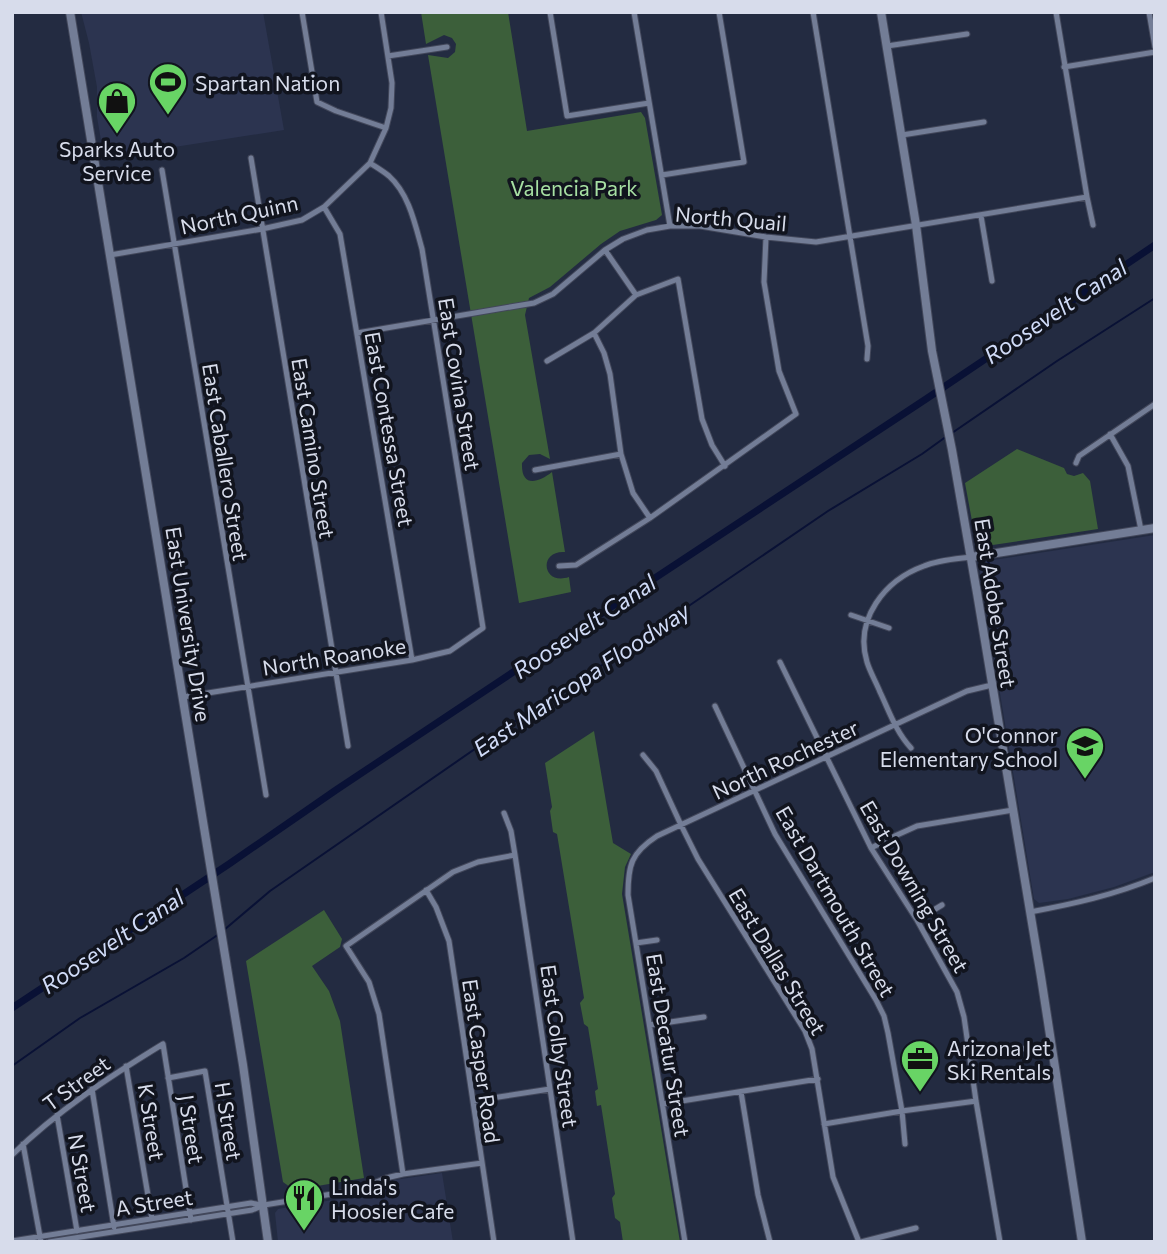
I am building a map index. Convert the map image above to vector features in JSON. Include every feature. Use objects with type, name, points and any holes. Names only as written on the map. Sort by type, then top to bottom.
[{"type":"street","name":"East University Drive","points":[[70,12],[227,962],[268,1242]]},
{"type":"street","points":[[302,12],[317,102],[345,115],[386,128],[392,96],[381,12]]},
{"type":"street","points":[[550,12],[568,116],[649,103]]},
{"type":"street","points":[[634,12],[670,226]]},
{"type":"street","points":[[662,175],[744,162],[719,12]]},
{"type":"street","points":[[813,12],[868,346],[867,359]]},
{"type":"street","name":"East Adobe Street","points":[[881,12],[916,225],[926,314],[971,557],[1082,1242]]},
{"type":"street","points":[[1056,12],[1093,225]]},
{"type":"street","points":[[1149,12],[1155,47]]},
{"type":"street","points":[[887,46],[967,34]]},
{"type":"street","points":[[388,56],[447,47]]},
{"type":"street","points":[[1064,67],[1155,52]]},
{"type":"street","points":[[902,135],[984,122]]},
{"type":"street","name":"North Quinn","points":[[110,255],[302,220],[324,207],[370,163],[386,128]]},
{"type":"street","name":"East Camino Street","points":[[251,158],[348,746]]},
{"type":"street","name":"East Covina Street","points":[[370,163],[390,177],[402,193],[412,211],[422,249],[483,628]]},
{"type":"street","name":"East Caballero Street","points":[[162,170],[265,795]]},
{"type":"street","name":"North Quail","points":[[358,332],[534,303],[553,294],[605,250],[623,239],[648,230],[670,226],[700,226],[816,242],[1087,197]]},
{"type":"street","name":"East Contessa Street","points":[[324,207],[340,234],[412,660]]},
{"type":"street","points":[[981,216],[992,281]]},
{"type":"street","points":[[559,566],[576,565],[650,518],[796,414],[779,371],[764,282],[766,237]]},
{"type":"street","points":[[605,250],[636,295]]},
{"type":"street","points":[[547,361],[594,332],[636,295],[678,279],[702,419],[712,445],[725,466]]},
{"type":"street","points":[[594,332],[610,374],[621,454],[633,492],[650,518]]},
{"type":"street","points":[[1076,463],[1080,456],[1155,404]]},
{"type":"street","points":[[1111,434],[1128,466],[1141,530]]},
{"type":"street","points":[[535,470],[621,454]]},
{"type":"street","points":[[911,748],[902,739],[867,663],[864,639],[873,607],[891,584],[907,573],[933,563],[1155,528]]},
{"type":"street","points":[[851,615],[889,628]]},
{"type":"street","name":"North Roanoke","points":[[183,697],[412,660],[450,651],[483,628]]},
{"type":"street","name":"East Downing Street","points":[[780,662],[871,848],[917,920],[957,992],[964,1017],[1000,1242]]},
{"type":"street","name":"North Rochester","points":[[636,854],[648,842],[681,825],[967,691],[992,685]]},
{"type":"street","name":"East Dartmouth Street","points":[[715,706],[775,834],[884,1016],[902,1111],[905,1144]]},
{"type":"street","name":"East Dallas Street","points":[[643,755],[656,771],[698,859],[805,1031],[818,1079],[834,1177],[860,1242]]},
{"type":"street","points":[[871,848],[917,826],[1013,810]]},
{"type":"street","name":"East Colby Street","points":[[505,813],[515,855],[573,1242]]},
{"type":"street","name":"East Decatur Street","points":[[636,854],[630,864],[628,895],[685,1242]]},
{"type":"street","points":[[403,1174],[379,1014],[369,982],[346,946],[453,872],[478,862],[515,855]]},
{"type":"street","points":[[1030,912],[1090,901],[1155,878]]},
{"type":"street","name":"East Casper Road","points":[[426,890],[436,907],[449,941],[494,1242]]},
{"type":"street","points":[[917,920],[942,905]]},
{"type":"street","points":[[636,943],[657,940]]},
{"type":"street","points":[[650,1025],[704,1017]]},
{"type":"street","name":"T Street","points":[[12,1155],[57,1115],[92,1089],[163,1044]]},
{"type":"street","name":"J Street","points":[[163,1044],[190,1216]]},
{"type":"street","points":[[970,1058],[1052,1044]]},
{"type":"street","name":"K Street","points":[[126,1066],[152,1222]]},
{"type":"street","name":"H Street","points":[[168,1078],[205,1071],[228,1211]]},
{"type":"street","points":[[663,1104],[818,1079]]},
{"type":"street","points":[[92,1089],[114,1228]]},
{"type":"street","points":[[472,1101],[550,1089]]},
{"type":"street","points":[[741,1091],[758,1195],[770,1242]]},
{"type":"street","points":[[824,1124],[976,1101]]},
{"type":"street","name":"N Street","points":[[57,1115],[78,1234]]},
{"type":"street","points":[[23,1144],[40,1239]]},
{"type":"street","name":"A Street","points":[[12,1241],[252,1210],[264,1205],[357,1190],[403,1174],[482,1163]]},
{"type":"street","points":[[228,1211],[233,1242]]},
{"type":"street","points":[[860,1242],[916,1228]]},
{"type":"street","name":"A Street","points":[[49,1242],[78,1234]]},
{"type":"shaded area","points":[[81,12],[263,12],[284,130],[104,158],[97,117],[97,87]]},
{"type":"shaded area","name":"O'Connor Elementary School","points":[[1155,535],[1155,872],[1114,887],[1068,899],[1039,903],[1034,899],[981,566],[987,561]]},
{"type":"shaded area","points":[[442,1173],[453,1242],[278,1242],[275,1213],[278,1209],[351,1197],[394,1180]]},
{"type":"green space","name":"Valencia Park","points":[[421,12],[508,12],[527,131],[641,112],[645,118],[662,215],[656,220],[620,231],[601,244],[550,287],[529,298],[525,315],[550,459],[540,454],[529,455],[522,463],[522,471],[527,480],[531,481],[541,479],[552,472],[565,552],[550,556],[547,567],[553,577],[569,577],[571,592],[519,603],[428,55],[448,58],[455,52],[456,44],[452,38],[444,35],[426,44]]},
{"type":"green space","points":[[1017,449],[1064,468],[1067,474],[1074,476],[1083,473],[1090,481],[1098,529],[986,546],[979,544],[965,483]]},
{"type":"green space","points":[[594,731],[613,843],[631,854],[625,867],[622,894],[680,1242],[623,1242],[620,1222],[615,1218],[612,1198],[615,1194],[601,1105],[597,1106],[595,1091],[598,1089],[588,1027],[584,1024],[580,1003],[584,998],[557,834],[553,832],[545,763]]},
{"type":"green space","points":[[324,910],[342,939],[340,947],[312,966],[329,991],[340,1021],[364,1178],[294,1190],[283,1182],[246,961]]},
{"type":"waterway","name":"Roosevelt Canal","points":[[12,1008],[1155,245]]},
{"type":"waterway","name":"East Maricopa Floodway","points":[[952,433],[1155,298]]},
{"type":"waterway","name":"East Maricopa Floodway","points":[[224,930],[270,891],[534,708],[586,676],[828,511],[947,436]]},
{"type":"waterway","points":[[975,527],[990,522]]},
{"type":"waterway","points":[[988,560],[991,573]]},
{"type":"waterway","name":"East Maricopa Floodway","points":[[12,1066],[80,1018],[184,958],[219,934]]},
{"type":"place","name":"Spartan Nation","points":[[168,116]]},
{"type":"place","name":"Sparks Auto Service","points":[[117,135]]},
{"type":"place","name":"O'Connor Elementary School","points":[[1085,780]]},
{"type":"place","name":"Arizona Jet Ski Rentals","points":[[920,1093]]},
{"type":"place","name":"Linda's Hoosier Cafe","points":[[304,1232]]}]
